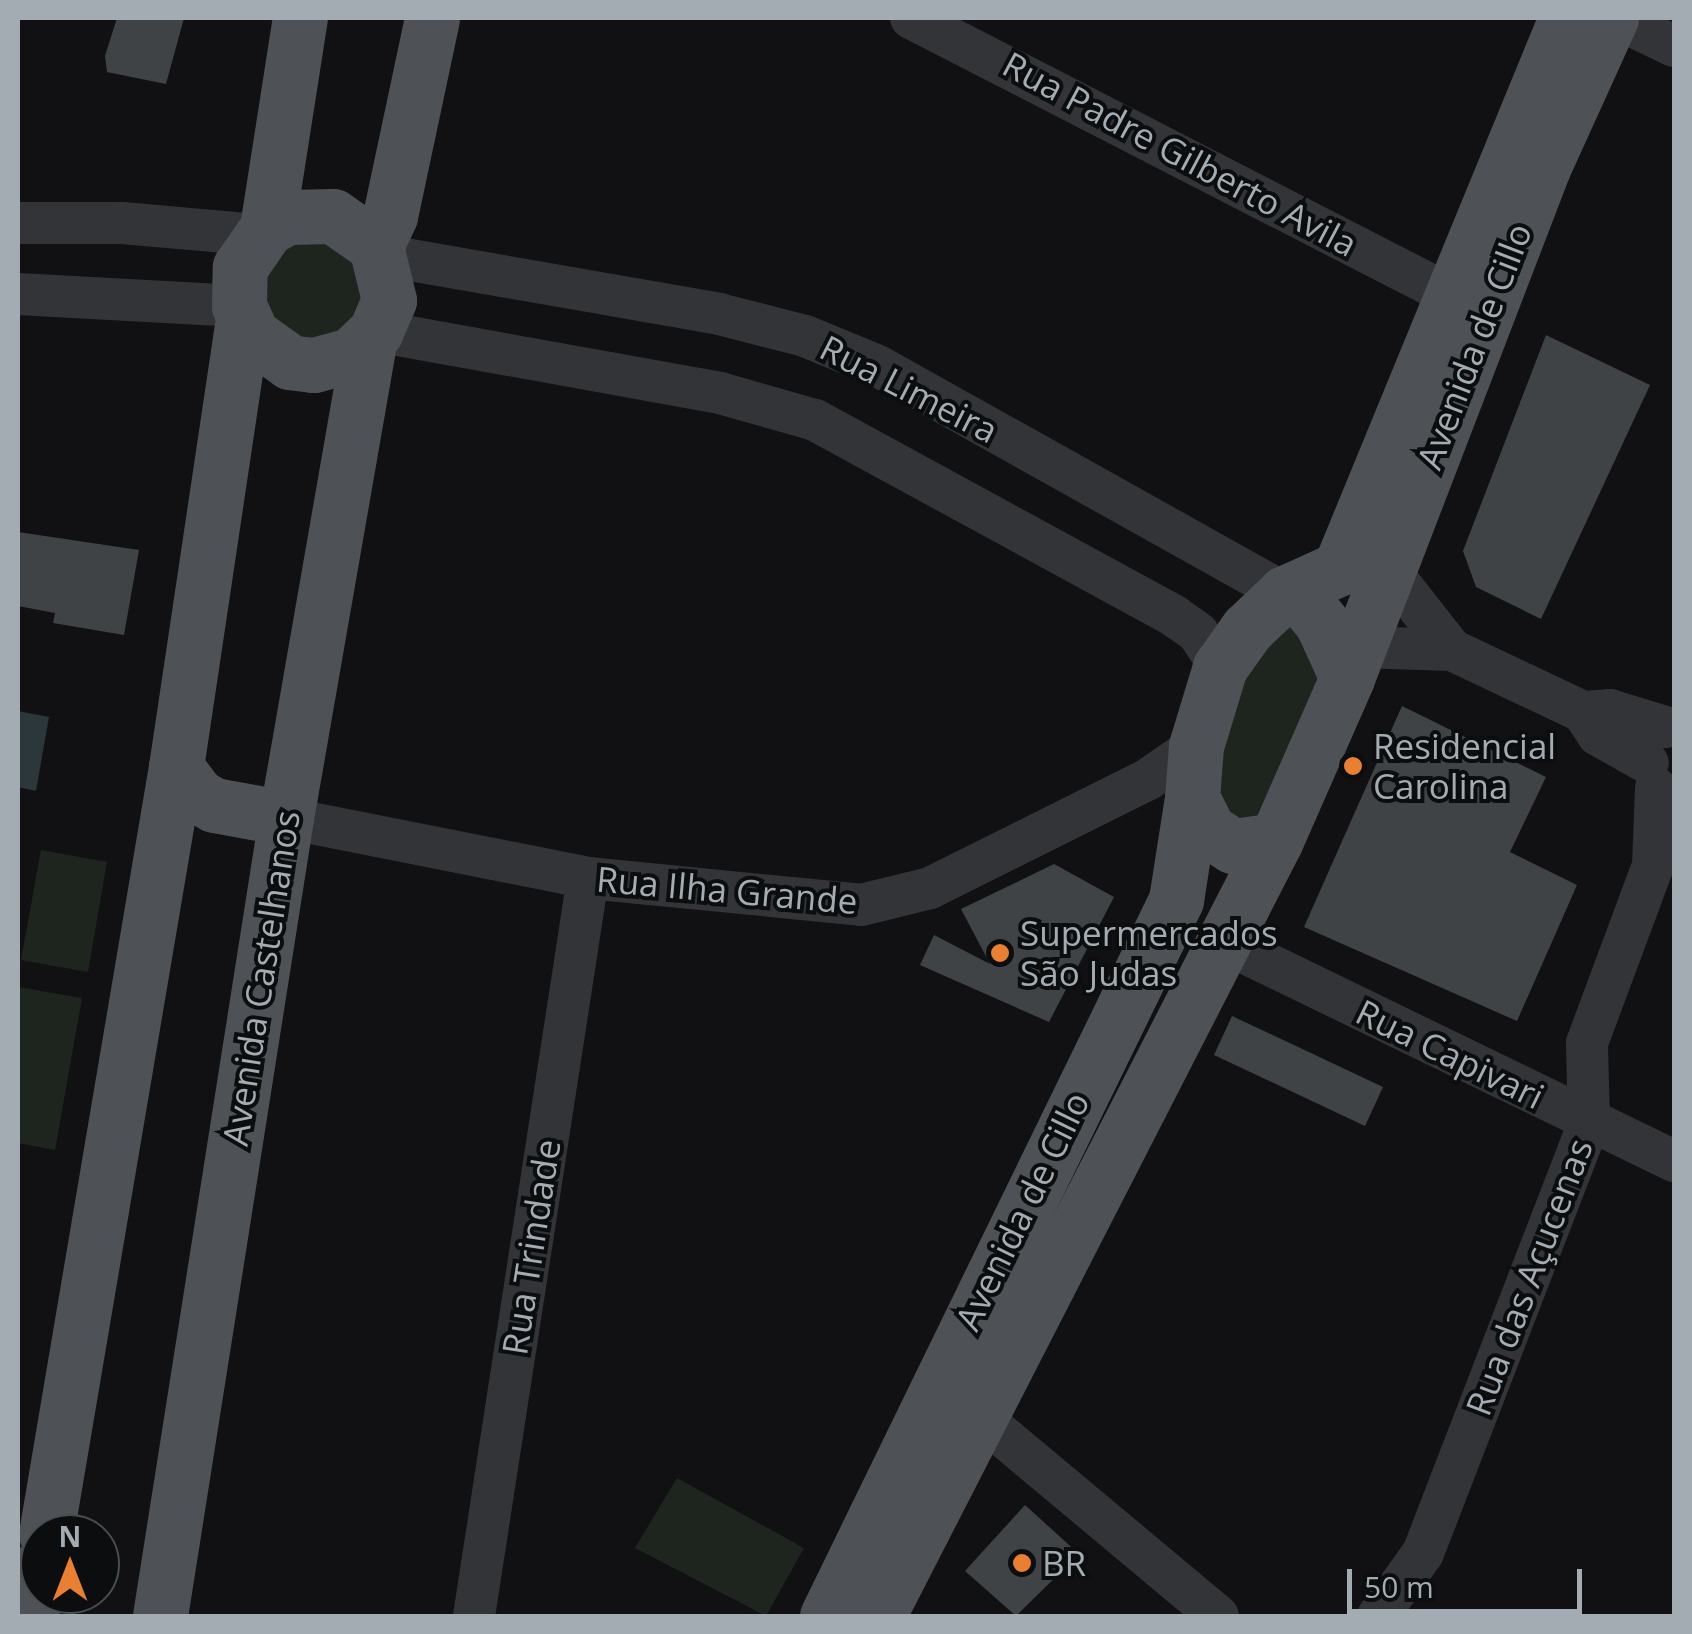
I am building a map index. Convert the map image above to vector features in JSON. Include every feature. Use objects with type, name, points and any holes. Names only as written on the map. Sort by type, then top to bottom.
[{"type":"main road","points":[[49,1514],[176,766],[241,312],[240,267],[263,232],[300,18]]},
{"type":"main road","name":"Avenida Castelhanos","points":[[160,1616],[286,818],[373,336],[389,300],[379,251],[432,18]]},
{"type":"main road","name":"Avenida de Cillo","points":[[826,1616],[1176,900],[1194,772],[1220,667],[1246,629],[1285,594],[1340,568],[1448,294],[1566,18]]},
{"type":"main road","name":"Avenida de Cillo","points":[[878,1616],[1227,944],[1276,840],[1353,662],[1536,186],[1614,18]]},
{"type":"main road","points":[[263,232],[288,217],[333,216],[379,251]]},
{"type":"main road","points":[[241,312],[268,351],[290,362],[333,362],[373,336]]},
{"type":"main road","points":[[1285,594],[1315,610],[1353,662]]},
{"type":"main road","points":[[176,766],[198,796],[214,805],[286,818]]},
{"type":"main road","points":[[1194,772],[1208,830],[1233,846],[1276,840]]},
{"type":"street","name":"Rua Padre Gilberto Avila","points":[[911,18],[1448,294]]},
{"type":"street","points":[[1614,18],[1674,46]]},
{"type":"street","points":[[18,224],[122,223],[263,232]]},
{"type":"street","name":"Rua Limeira","points":[[379,251],[718,314],[805,336],[878,366],[1285,594]]},
{"type":"street","points":[[18,294],[241,312]]},
{"type":"street","name":"Rua Limeira","points":[[373,336],[720,393],[815,420],[1174,616],[1198,632],[1220,667]]},
{"type":"street","points":[[1389,570],[1452,650],[1583,712],[1610,710],[1664,760]]},
{"type":"street","points":[[1353,662],[1452,650]]},
{"type":"street","name":"Rua das Açucenas","points":[[1378,1616],[1423,1554],[1589,1122],[1587,1043],[1664,851],[1664,760]]},
{"type":"street","name":"Rua Ilha Grande","points":[[286,818],[588,878],[861,905],[900,900],[1147,780],[1194,772]]},
{"type":"street","name":"Rua Trindade","points":[[474,1616],[588,878]]},
{"type":"street","name":"Rua Capivari","points":[[1227,944],[1674,1161]]},
{"type":"street","points":[[980,1417],[1218,1616]]},
{"type":"shaded area","points":[[315,236],[334,240],[351,251],[362,268],[366,287],[362,306],[351,323],[334,334],[315,338],[296,334],[279,323],[268,306],[264,287],[268,268],[279,251],[296,240]]},
{"type":"shaded area","points":[[1290,626],[1315,636],[1322,676],[1257,816],[1239,824],[1215,813],[1209,765],[1253,652]]},
{"type":"shaded area","points":[[18,711],[49,717],[36,791],[18,787]]},
{"type":"shaded area","points":[[41,850],[107,862],[88,972],[21,960]]},
{"type":"shaded area","points":[[18,987],[82,998],[55,1150],[18,1143]]},
{"type":"shaded area","points":[[677,1478],[804,1548],[766,1616],[635,1548]]},
{"type":"building","points":[[117,18],[184,18],[166,84],[107,72],[105,56]]},
{"type":"building","points":[[1546,335],[1650,385],[1541,619],[1476,587],[1463,551]]},
{"type":"building","points":[[18,532],[139,550],[124,635],[53,623],[55,613],[18,606]]},
{"type":"building","points":[[1402,706],[1546,777],[1510,852],[1577,885],[1517,1021],[1304,927]]},
{"type":"building","name":"Supermercados São Judas","points":[[1054,864],[1114,897],[1049,1022],[920,965],[934,935],[990,964],[961,909]]},
{"type":"building","points":[[1232,1016],[1383,1087],[1365,1126],[1214,1055]]},
{"type":"building","name":"BR","points":[[1025,1505],[1079,1554],[1016,1616],[965,1571]]},
{"type":"place","name":"Residencial Carolina","points":[[1353,766]]},
{"type":"place","name":"Supermercados São Judas","points":[[1000,953]]},
{"type":"place","name":"BR","points":[[1022,1563]]}]
